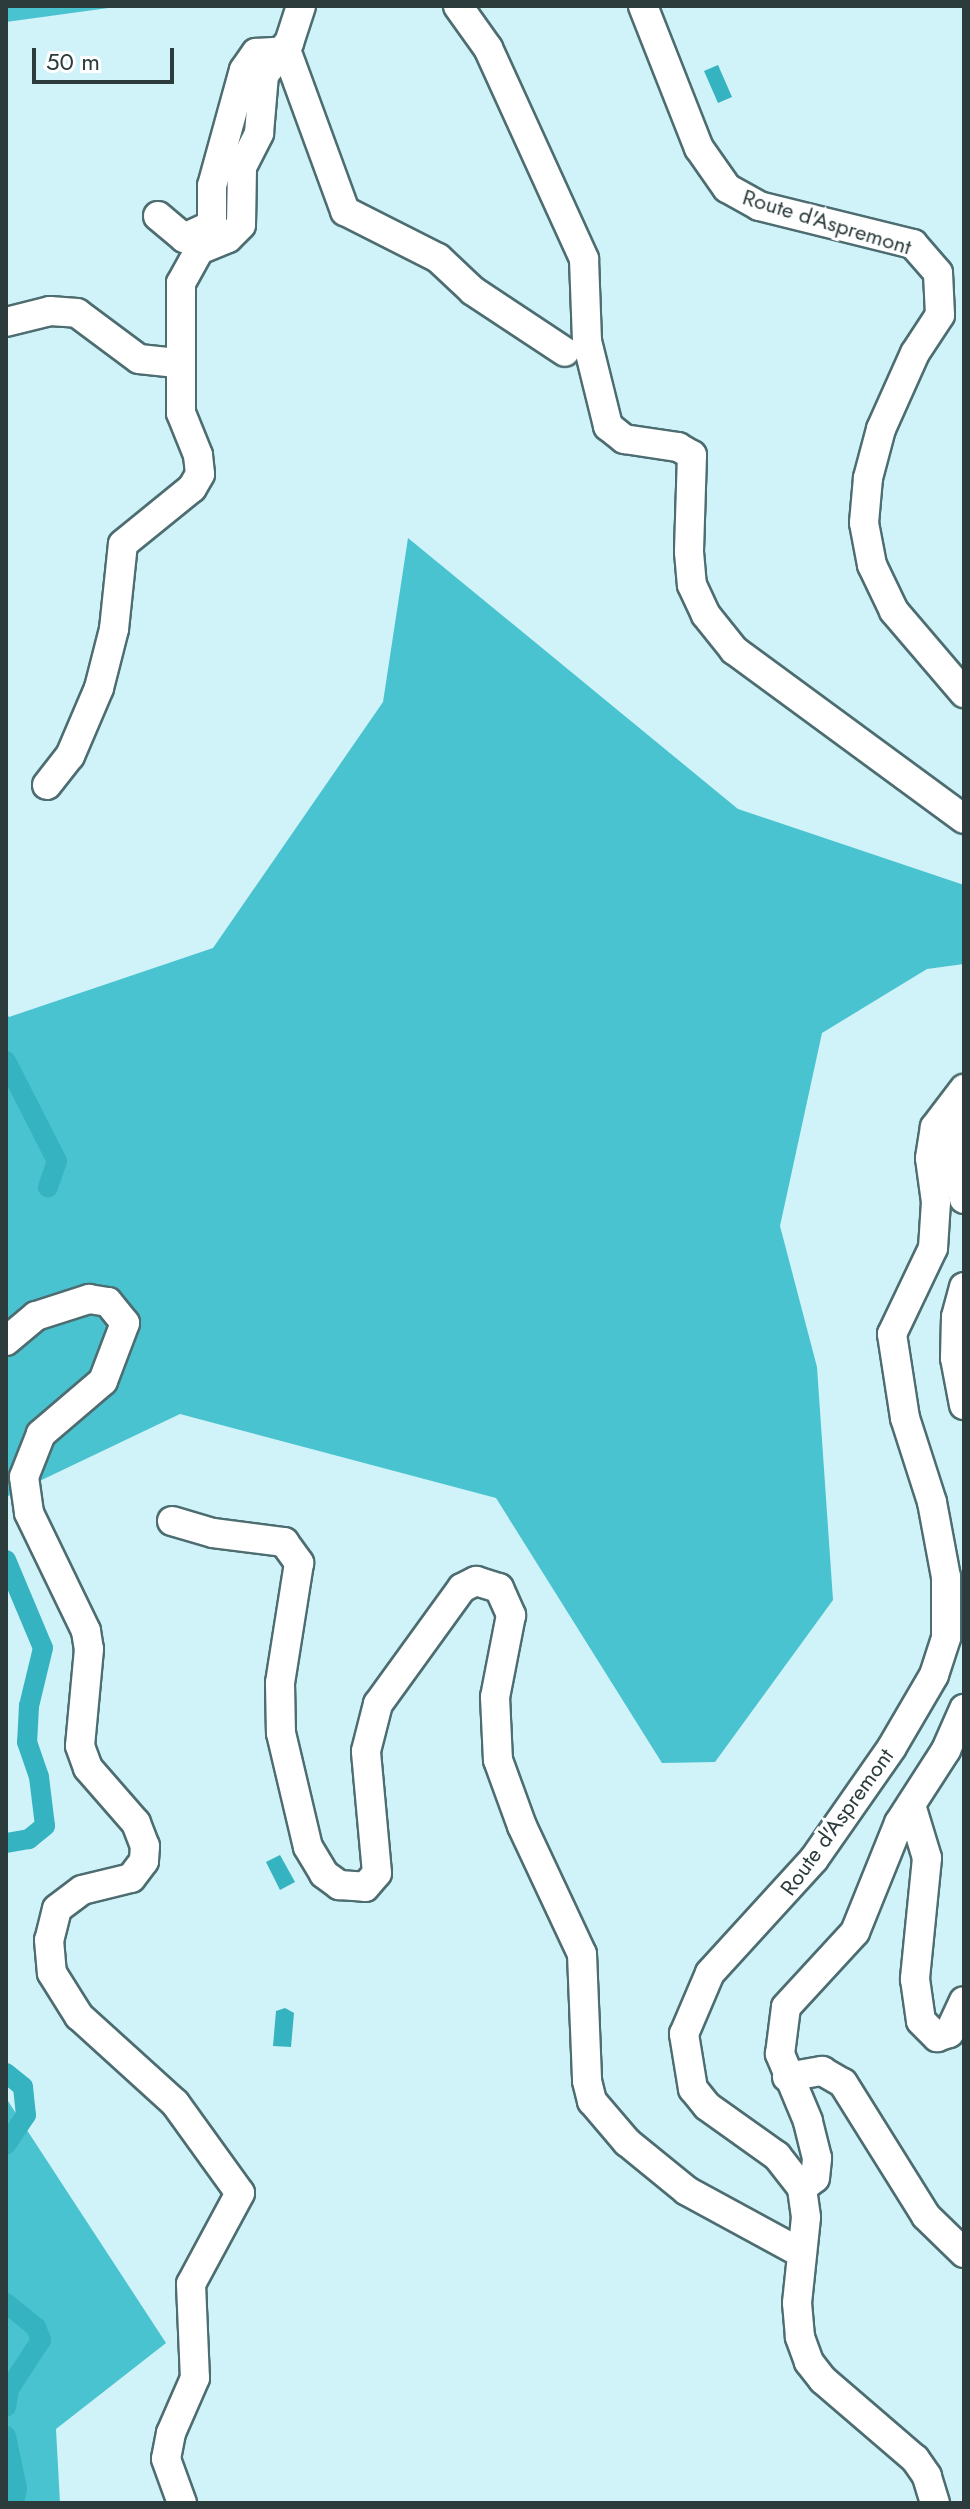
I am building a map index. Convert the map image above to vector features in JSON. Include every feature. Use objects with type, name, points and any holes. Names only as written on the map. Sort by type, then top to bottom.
[{"type":"street","points":[[47,785],[70,756],[99,688],[114,629],[123,544],[192,488],[200,474],[198,455],[181,413],[177,363],[181,283],[199,250],[228,238],[241,225],[242,167],[259,133],[264,75],[282,50],[301,6]]},
{"type":"street","points":[[458,6],[488,48],[584,259],[587,341],[608,426],[624,439],[678,447],[692,455],[689,552],[692,585],[706,615],[734,650],[964,819]]},
{"type":"street","name":"Route d'Aspremont","points":[[643,6],[699,148],[727,188],[759,206],[913,244],[938,273],[940,315],[915,353],[881,429],[868,478],[864,523],[872,565],[889,602],[964,693]]},
{"type":"street","points":[[158,216],[184,238],[212,225],[212,186],[244,70],[256,53],[282,50]]},
{"type":"street","points":[[282,50],[345,211],[438,258],[473,291],[565,352]]},
{"type":"street","points":[[6,322],[50,311],[77,313],[139,359],[177,363]]},
{"type":"street","name":"Route d'Aspremont","points":[[802,2188],[777,2156],[707,2106],[693,2089],[684,2034],[710,1973],[814,1859],[892,1747],[934,1675],[946,1638],[946,1577],[932,1502],[905,1418],[892,1334],[933,1248],[936,1202],[930,1158],[935,1127],[964,1089]]},
{"type":"street","points":[[964,1122],[954,1155],[964,1199]]},
{"type":"street","points":[[964,1287],[956,1317],[955,1358],[964,1405]]},
{"type":"street","points":[[6,1341],[36,1316],[89,1299],[108,1302],[125,1323],[103,1381],[41,1434],[24,1477],[29,1513],[88,1640],[80,1746],[88,1768],[136,1823],[145,1846],[144,1861],[131,1878],[82,1890],[57,1909],[49,1940],[52,1973],[79,2016],[175,2103],[240,2193],[191,2284],[195,2378],[171,2433],[166,2459],[182,2503]]},
{"type":"street","points":[[172,1521],[213,1533],[284,1542],[299,1563],[280,1683],[281,1733],[308,1847],[324,1874],[339,1885],[365,1887],[377,1873],[366,1751],[378,1704],[462,1588],[476,1581],[499,1588],[511,1615],[495,1697],[498,1760],[522,1826],[582,1954],[587,2081],[592,2101],[627,2142],[687,2191],[801,2253]]},
{"type":"street","points":[[935,2503],[927,2476],[915,2459],[823,2380],[809,2362],[800,2337],[797,2303],[802,2188],[815,2178],[817,2158],[808,2121],[787,2077],[780,2054],[786,2007],[855,1932],[911,1805],[946,1750],[964,1709]]},
{"type":"street","points":[[911,1805],[927,1858],[915,1988],[921,2021],[937,2037],[949,2033],[964,2001]]},
{"type":"street","points":[[787,2077],[822,2071],[843,2083],[926,2216],[964,2253]]},
{"type":"shaded area","points":[[6,6],[123,6],[6,22]]},
{"type":"shaded area","points":[[718,65],[732,97],[718,103],[704,71]]},
{"type":"shaded area","points":[[408,538],[738,809],[964,885],[964,964],[927,969],[822,1033],[780,1226],[817,1367],[833,1600],[715,1762],[662,1763],[496,1498],[180,1414],[6,1497],[6,1013],[9,1017],[213,948],[383,702]]},
{"type":"shaded area","points":[[280,1855],[295,1882],[280,1890],[266,1862]]},
{"type":"shaded area","points":[[285,2008],[294,2013],[291,2047],[273,2046],[276,2011]]},
{"type":"shaded area","points":[[6,2098],[166,2343],[56,2429],[60,2503],[6,2503]]},
{"type":"waterway","points":[[6,1061],[57,1161],[48,1187]]},
{"type":"waterway","points":[[6,1560],[43,1648],[29,1706],[27,1742],[39,1777],[45,1826],[29,1839],[6,1843]]},
{"type":"waterway","points":[[6,2073],[23,2087],[26,2115],[6,2145]]},
{"type":"waterway","points":[[6,2303],[36,2327],[41,2340],[9,2389],[6,2407]]},
{"type":"waterway","points":[[6,2436],[17,2488],[14,2503]]}]
